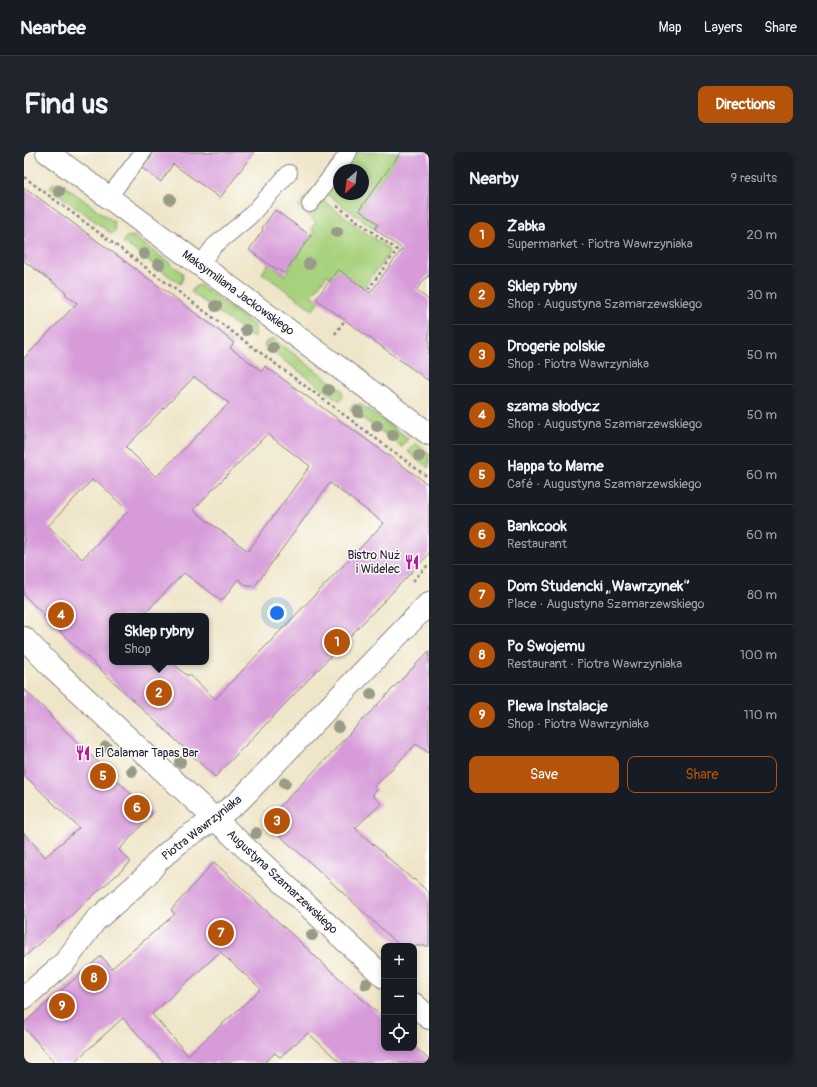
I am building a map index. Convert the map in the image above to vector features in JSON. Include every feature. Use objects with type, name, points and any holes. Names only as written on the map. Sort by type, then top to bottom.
[{"type":"street","name":"Maksymiliana Jackowskiego","points":[[47,152],[429,434]]},
{"type":"street","name":"Piotra Wawrzyniaka","points":[[24,998],[65,962],[95,921],[145,877],[158,861],[182,840],[215,819],[239,801],[429,603]]},
{"type":"street","name":"Augustyna Szamarzewskiego","points":[[24,638],[56,671],[381,973]]},
{"type":"street","points":[[417,1007],[429,1018]]},
{"type":"lane","points":[[108,198],[143,152]]},
{"type":"lane","points":[[315,199],[349,152]]},
{"type":"lane","points":[[200,265],[214,246],[249,217],[289,173]]},
{"type":"path","points":[[24,177],[429,478]]},
{"type":"path","points":[[315,199],[400,253]]},
{"type":"path","points":[[367,291],[397,250]]},
{"type":"path","points":[[335,334],[345,320]]},
{"type":"green space","points":[[349,152],[401,152],[369,196],[369,164],[340,164]]},
{"type":"green space","points":[[333,174],[333,199],[321,190]]},
{"type":"green space","points":[[59,182],[114,222],[115,230],[112,234],[50,188],[52,184]]},
{"type":"green space","points":[[310,191],[387,248],[389,252],[363,288],[327,275],[312,295],[320,301],[313,310],[262,273],[268,264],[270,264],[285,275],[293,263],[292,262],[314,231],[311,229],[316,222],[298,207]]},
{"type":"green space","points":[[335,200],[366,200],[359,210],[378,224],[375,229]]},
{"type":"green space","points":[[133,236],[182,272],[183,278],[180,284],[123,242],[126,237]]},
{"type":"green space","points":[[200,285],[255,326],[253,338],[191,292],[195,287]]},
{"type":"green space","points":[[274,339],[342,390],[343,397],[340,401],[264,346],[266,342]]},
{"type":"green space","points":[[360,404],[408,438],[402,447],[350,409],[353,405]]},
{"type":"green space","points":[[415,443],[429,454],[429,468],[408,452]]},
{"type":"building","points":[[152,152],[254,152],[220,198],[173,164],[161,182],[142,168],[151,158]]},
{"type":"building","points":[[401,152],[429,152],[429,274],[416,290],[429,300],[429,381],[316,299],[338,269],[370,293],[402,249],[375,229],[378,224],[359,210],[366,200],[369,200],[369,196]]},
{"type":"building","points":[[24,187],[213,326],[234,343],[230,348],[262,371],[265,366],[429,485],[429,554],[215,777],[70,641],[24,595],[24,358],[77,303],[65,294],[66,292],[24,261]],"holes":[[[194,377],[229,403],[156,477],[126,447]],[[267,434],[310,466],[248,551],[193,510]],[[92,480],[95,483],[97,481],[128,511],[82,559],[48,526]],[[330,483],[384,523],[215,699],[190,675],[186,675],[175,665],[109,665],[109,613],[145,613],[184,573],[222,601],[238,579],[247,586],[255,586]]]},
{"type":"building","points":[[275,210],[311,236],[284,273],[268,264],[249,250]]},
{"type":"building","points":[[429,651],[429,753],[416,744],[374,787],[377,790],[372,795],[381,804],[355,828],[429,893],[429,946],[417,946],[417,943],[397,943],[271,828],[271,815]]},
{"type":"building","points":[[24,689],[152,814],[119,850],[131,862],[24,957],[24,833],[45,857],[79,828],[24,775]]},
{"type":"building","points":[[214,862],[381,1016],[381,1051],[417,1051],[417,1049],[429,1060],[429,1063],[341,1063],[308,1033],[280,1057],[275,1053],[264,1063],[164,1063],[123,1018],[73,1063],[55,1063],[24,1027],[24,1023],[101,956],[112,968],[175,914],[171,910]],"holes":[[[220,952],[261,989],[188,1055],[152,1014]]]},
{"type":"place","name":"Bistro Nuż i Widelec","points":[[412,562]]},
{"type":"place","name":"szama słodycz","points":[[61,615]]},
{"type":"place","name":"Żabka","points":[[337,642]]},
{"type":"place","name":"Sklep rybny","points":[[159,693]]},
{"type":"place","name":"El Calamar Tapas Bar","points":[[83,753]]},
{"type":"place","name":"Happa to Mame","points":[[103,776]]},
{"type":"place","name":"Bankcook","points":[[137,808]]},
{"type":"place","name":"Drogerie polskie","points":[[277,821]]},
{"type":"place","name":"Dom Studencki „Wawrzynek”","points":[[221,933]]},
{"type":"place","name":"Po Swojemu","points":[[94,978]]},
{"type":"place","name":"Plewa Instalacje","points":[[62,1006]]}]
